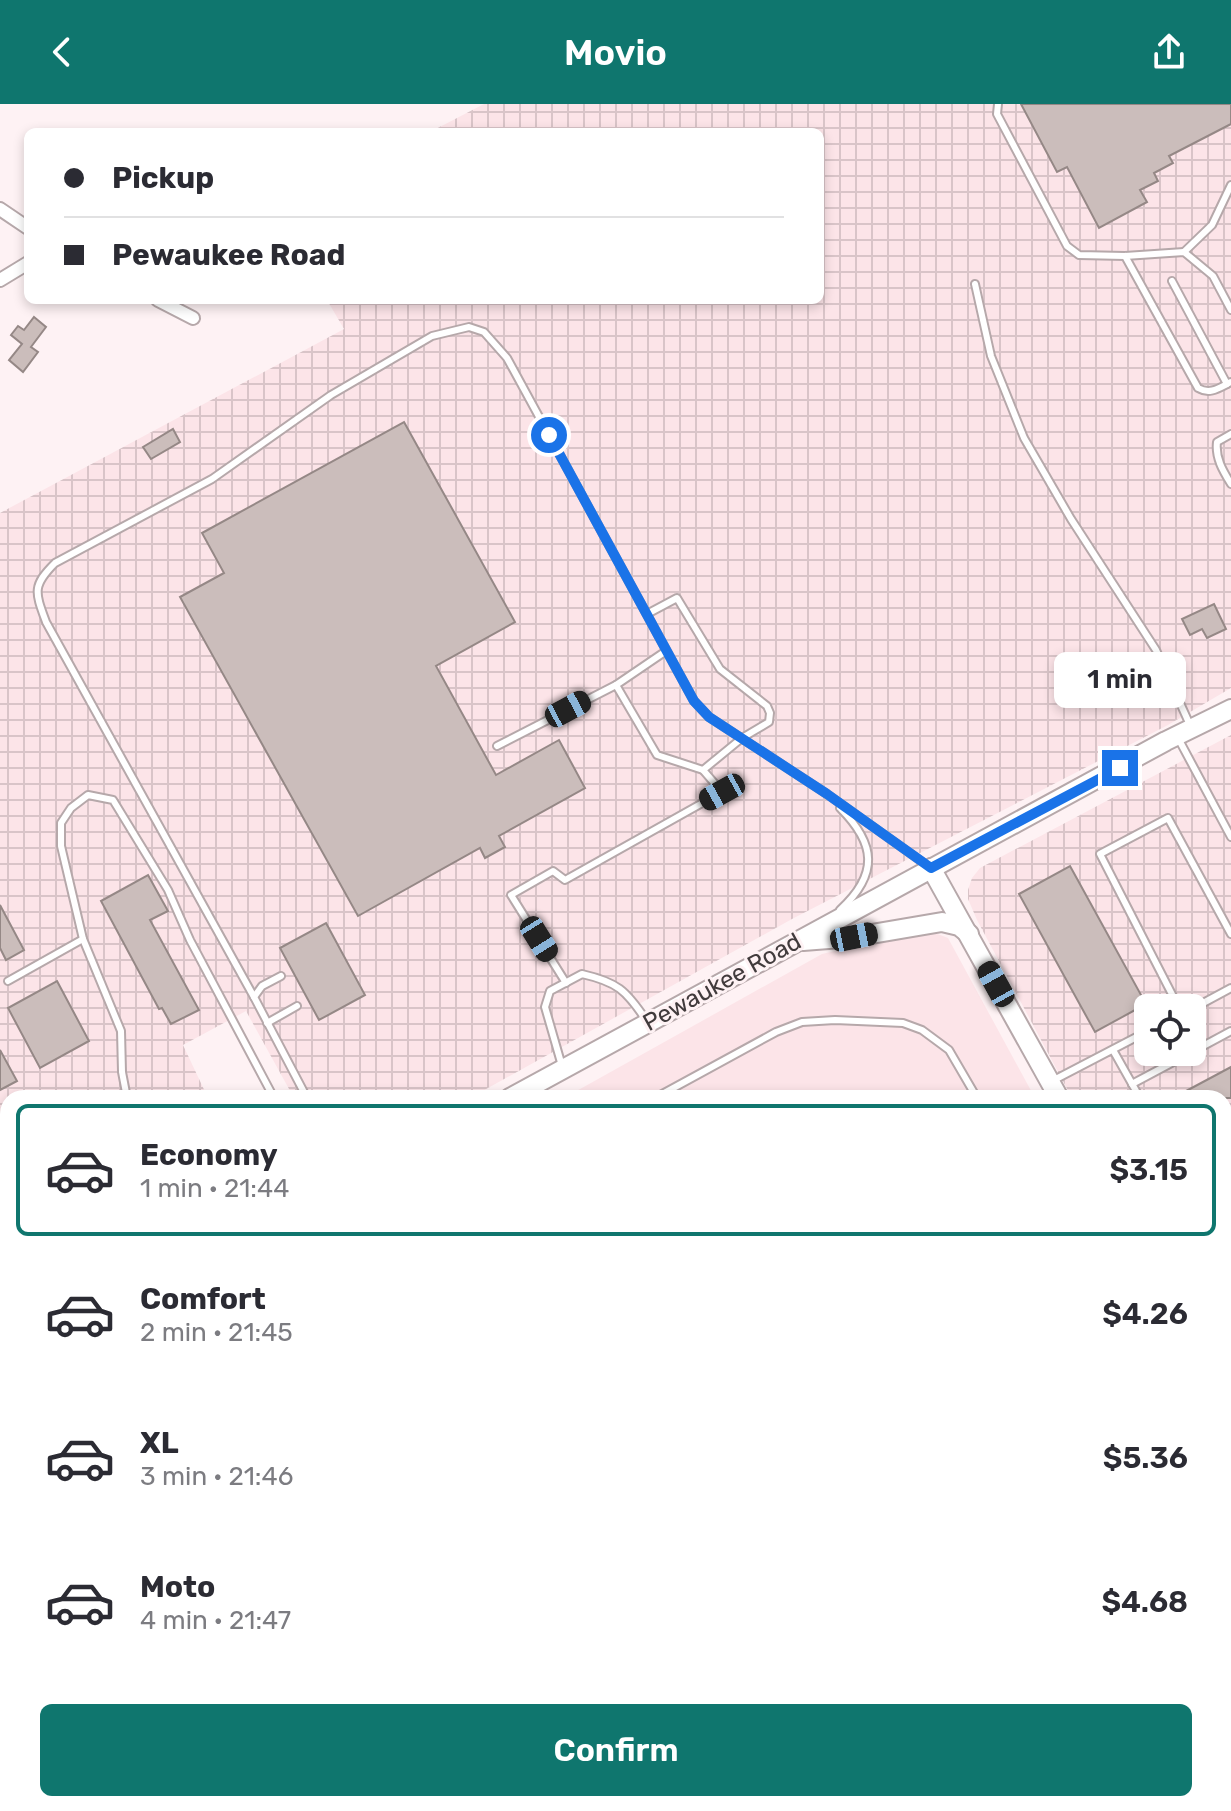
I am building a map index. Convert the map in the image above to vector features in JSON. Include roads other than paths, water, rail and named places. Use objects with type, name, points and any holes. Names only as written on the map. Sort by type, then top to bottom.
[{"type":"main road","name":"Pewaukee Road","points":[[525,1090],[931,868],[1231,709]]},
{"type":"main road","points":[[931,868],[1055,1090]]},
{"type":"main road","points":[[797,941],[854,937],[942,922],[959,926],[969,935]]},
{"type":"street","points":[[0,209],[24,225]]},
{"type":"street","points":[[0,280],[24,265]]},
{"type":"street","points":[[166,304],[193,318]]},
{"type":"lane","points":[[998,104],[997,114],[1067,246],[1079,255],[1184,252],[1212,225],[1231,185]]},
{"type":"lane","points":[[1184,252],[1213,276],[1231,310]]},
{"type":"lane","points":[[1125,256],[1198,388],[1205,392],[1213,391],[1229,383],[1172,281]]},
{"type":"lane","points":[[975,284],[991,356],[1024,438],[1071,519],[1156,650],[1184,732],[1231,837]]},
{"type":"lane","points":[[1223,295],[1231,290]]},
{"type":"lane","points":[[303,1090],[46,622],[36,595],[39,579],[55,563],[212,479],[331,395],[432,336],[469,327],[484,332],[507,358],[694,701],[709,717],[827,794],[931,868]]},
{"type":"lane","points":[[1231,434],[1217,442],[1216,450],[1221,468],[1231,484]]},
{"type":"lane","points":[[647,614],[677,598],[720,669],[767,706],[770,713],[769,722],[742,738],[703,770]]},
{"type":"lane","points":[[497,746],[616,685],[666,651]]},
{"type":"lane","points":[[566,983],[511,895],[553,871],[565,880],[722,792],[703,770],[657,755],[616,685]]},
{"type":"lane","points":[[814,932],[851,900],[864,880],[869,863],[866,842],[858,825],[827,794]]},
{"type":"lane","points":[[125,1090],[121,1031],[83,939],[61,846],[61,823],[71,808],[88,795],[113,800],[139,839],[270,1090]]},
{"type":"lane","points":[[1172,994],[1100,854],[1168,818],[1231,934]]},
{"type":"lane","points":[[8,981],[83,939]]},
{"type":"lane","points":[[563,1069],[545,1007],[550,991],[582,974],[609,980],[632,998],[648,1023]]},
{"type":"lane","points":[[254,997],[262,986],[281,976]]},
{"type":"lane","points":[[1206,1001],[1231,988]]},
{"type":"lane","points":[[267,1023],[297,1006]]},
{"type":"lane","points":[[670,1090],[776,1032],[802,1022],[849,1020],[903,1023],[922,1030],[949,1050],[972,1090]]},
{"type":"lane","points":[[1206,1044],[1231,1031]]},
{"type":"lane","points":[[1055,1090],[1134,1039]]},
{"type":"lane","points":[[1113,1050],[1135,1090]]},
{"type":"lane","points":[[1132,1084],[1166,1066]]}]
